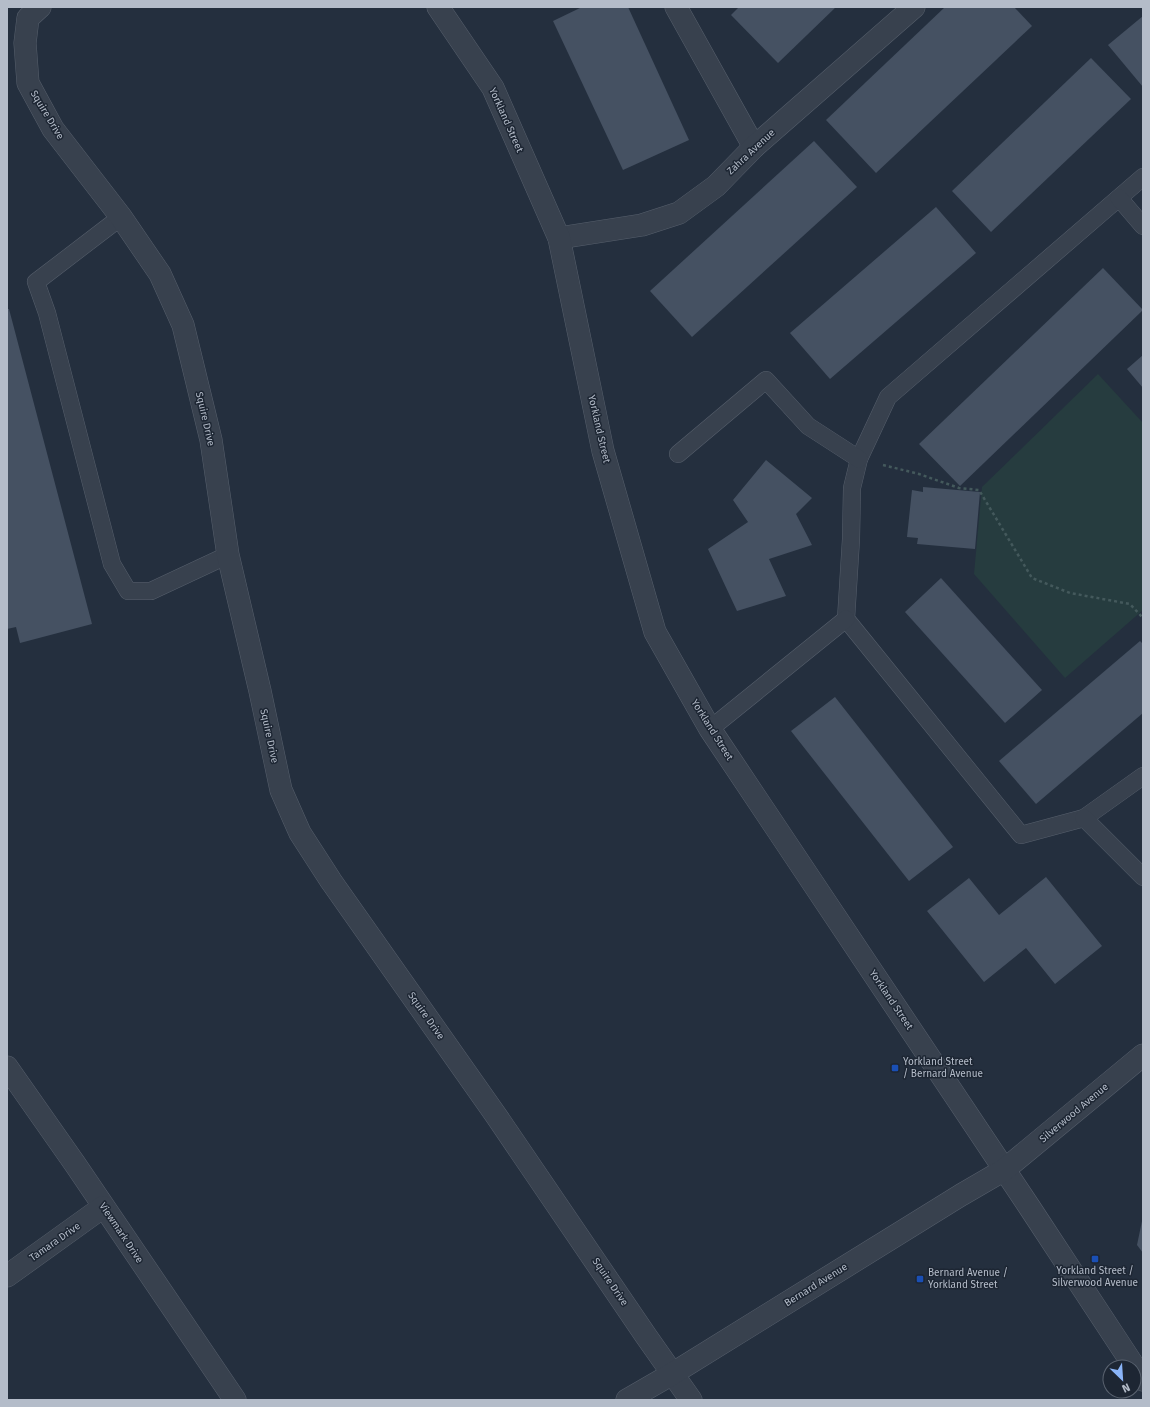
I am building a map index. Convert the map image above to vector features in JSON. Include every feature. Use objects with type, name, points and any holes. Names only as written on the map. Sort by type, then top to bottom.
[{"type":"street","name":"Squire Drive","points":[[40,7],[28,18],[25,42],[28,83],[53,129],[121,216],[160,274],[183,325],[210,440],[228,554],[260,691],[281,790],[300,833],[331,881],[495,1114],[691,1400]]},
{"type":"street","name":"Yorkland Street","points":[[438,7],[493,88],[559,238],[603,451],[655,632],[710,730],[1143,1380]]},
{"type":"street","points":[[676,7],[754,147]]},
{"type":"street","name":"Zahra Avenue","points":[[559,238],[642,225],[679,213],[716,186],[754,147],[914,7]]},
{"type":"street","name":"Silverwood Avenue","points":[[1004,1170],[1143,1055]]},
{"type":"street","name":"Viewmark Drive","points":[[7,1067],[75,1164],[234,1400]]},
{"type":"street","name":"Bernard Avenue","points":[[627,1400],[672,1374],[954,1199],[1004,1170]]},
{"type":"street","name":"Tamara Drive","points":[[7,1276],[104,1207]]},
{"type":"lane","points":[[1143,177],[888,397],[859,459],[852,488],[851,539],[846,619],[1021,835],[1084,818],[1143,776]]},
{"type":"lane","points":[[1119,198],[1143,226]]},
{"type":"lane","points":[[121,216],[36,282],[47,313],[112,564],[128,590],[151,591],[228,554]]},
{"type":"lane","points":[[678,454],[766,380],[808,426],[859,459]]},
{"type":"lane","points":[[710,730],[846,619]]},
{"type":"lane","points":[[1084,818],[1143,877]]},
{"type":"path","points":[[859,459],[920,474],[959,488],[979,490],[1032,578],[1070,593],[1130,604],[1143,618]]},
{"type":"green space","points":[[1098,374],[1143,423],[1143,610],[1065,678],[974,574],[982,487]]},
{"type":"building","points":[[582,7],[628,7],[689,140],[623,170],[553,21]]},
{"type":"building","points":[[739,7],[836,7],[778,63],[731,15]]},
{"type":"building","points":[[945,7],[1014,7],[1032,26],[876,173],[826,120]]},
{"type":"building","points":[[1143,16],[1143,87],[1108,45]]},
{"type":"building","points":[[1091,58],[1131,99],[991,232],[952,191]]},
{"type":"building","points":[[814,141],[857,187],[692,337],[650,291]]},
{"type":"building","points":[[936,207],[976,253],[830,379],[790,333]]},
{"type":"building","points":[[1103,268],[1143,310],[960,486],[919,444]]},
{"type":"building","points":[[7,309],[9,309],[92,624],[20,643],[16,627],[7,629]]},
{"type":"building","points":[[1143,355],[1143,388],[1127,369]]},
{"type":"building","points":[[766,460],[812,498],[796,514],[812,545],[769,559],[786,596],[737,611],[708,549],[748,522],[733,500]]},
{"type":"building","points":[[923,487],[980,492],[975,549],[917,544],[918,538],[907,537],[912,490],[923,492]]},
{"type":"building","points":[[941,578],[1042,690],[1005,723],[905,612]]},
{"type":"building","points":[[1140,641],[1143,644],[1143,713],[1036,804],[999,761]]},
{"type":"building","points":[[835,697],[953,847],[909,881],[791,731]]},
{"type":"building","points":[[1046,877],[1102,946],[1055,984],[1026,948],[984,982],[927,911],[969,878],[999,915]]},
{"type":"building","points":[[1143,1221],[1143,1253],[1137,1245]]},
{"type":"place","name":"Yorkland Street / Bernard Avenue","points":[[895,1068]]},
{"type":"place","name":"Yorkland Street / Silverwood Avenue","points":[[1095,1259]]},
{"type":"place","name":"Bernard Avenue / Yorkland Street","points":[[920,1279]]}]
